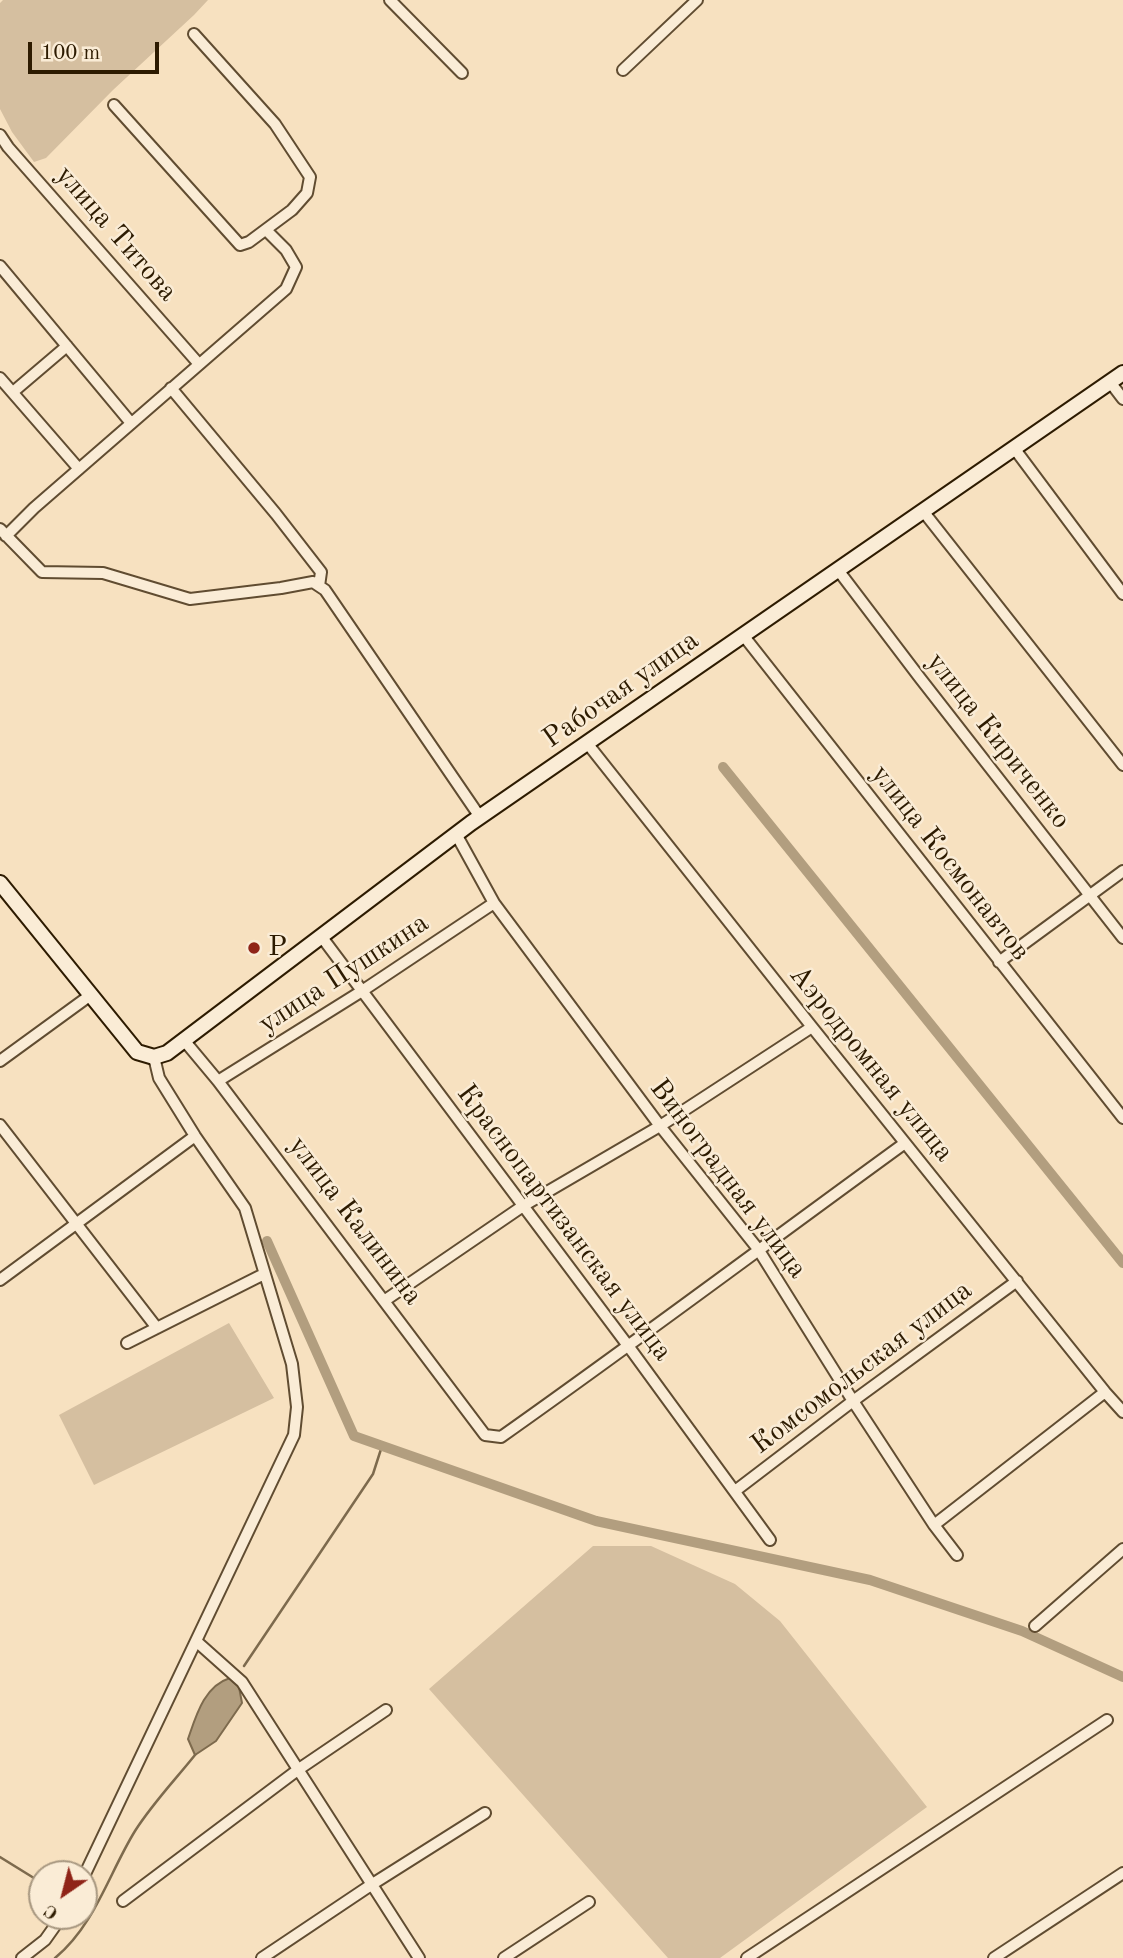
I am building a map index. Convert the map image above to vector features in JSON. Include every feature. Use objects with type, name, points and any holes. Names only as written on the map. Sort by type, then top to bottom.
[{"type":"street","points":[[390,0],[462,73]]},
{"type":"street","points":[[624,70],[697,0]]},
{"type":"street","points":[[114,105],[240,245],[249,242],[292,210],[307,193],[310,177],[275,124],[194,34]]},
{"type":"street","name":"улица Титова","points":[[0,135],[4,150],[198,363]]},
{"type":"street","points":[[266,230],[286,250],[296,267],[286,289],[3,532],[42,572],[103,573],[190,599],[313,582],[322,588],[480,817]]},
{"type":"street","points":[[0,266],[131,423]]},
{"type":"street","points":[[13,392],[67,346]]},
{"type":"street","name":"Рабочая улица","points":[[154,1057],[167,1053],[480,817],[1123,373]]},
{"type":"street","points":[[0,378],[79,469]]},
{"type":"street","points":[[1110,382],[1123,399]]},
{"type":"street","points":[[171,388],[321,572],[322,588]]},
{"type":"street","points":[[1014,448],[1123,594]]},
{"type":"street","points":[[923,511],[1123,765]]},
{"type":"street","name":"улица Кириченко","points":[[838,570],[1123,938]]},
{"type":"street","name":"улица Космонавтов","points":[[743,635],[1123,1118]]},
{"type":"street","name":"Аэродромная улица","points":[[587,743],[1123,1412]]},
{"type":"street","name":"Виноградная улица","points":[[456,834],[494,903],[660,1126],[758,1249],[933,1525],[957,1555]]},
{"type":"street","points":[[999,962],[1123,872]]},
{"type":"street","points":[[0,883],[137,1052],[154,1057],[159,1078],[194,1136],[245,1208],[292,1364],[297,1407],[294,1436],[92,1860]]},
{"type":"street","name":"улица Пушкина","points":[[218,1081],[362,992],[494,903]]},
{"type":"street","name":"Краснопартизанская улица","points":[[321,936],[770,1540]]},
{"type":"street","points":[[0,1061],[92,994]]},
{"type":"street","points":[[384,1301],[523,1206],[660,1126],[812,1027]]},
{"type":"street","name":"улица Калинина","points":[[183,1039],[218,1081],[485,1436],[500,1437],[629,1347]]},
{"type":"street","points":[[0,1125],[156,1328]]},
{"type":"street","points":[[0,1280],[194,1136]]},
{"type":"street","points":[[629,1347],[758,1249],[905,1143]]},
{"type":"street","points":[[127,1343],[264,1274]]},
{"type":"street","name":"Комсомольская улица","points":[[735,1491],[1017,1281]]},
{"type":"street","points":[[933,1525],[1105,1392]]},
{"type":"street","points":[[1034,1626],[1123,1549]]},
{"type":"street","points":[[196,1641],[242,1682],[419,1958]]},
{"type":"street","points":[[123,1901],[299,1769],[386,1710]]},
{"type":"street","points":[[747,1958],[1107,1720]]},
{"type":"street","points":[[262,1958],[485,1813]]},
{"type":"street","points":[[994,1958],[1123,1873]]},
{"type":"street","points":[[504,1958],[589,1902]]},
{"type":"street","points":[[23,1958],[45,1940],[52,1930]]},
{"type":"shaded area","points":[[3,0],[208,0],[46,158],[34,162],[12,132],[0,109],[0,3]]},
{"type":"shaded area","points":[[229,1323],[274,1398],[94,1485],[59,1415]]},
{"type":"shaded area","points":[[593,1546],[651,1546],[735,1584],[780,1621],[927,1807],[720,1958],[668,1958],[429,1689]]},
{"type":"shaded area","points":[[230,1678],[239,1687],[242,1703],[216,1741],[195,1755],[188,1739],[202,1703],[214,1688]]},
{"type":"waterway","points":[[723,767],[1123,1263]]},
{"type":"waterway","points":[[267,1241],[354,1436],[596,1521],[870,1580],[1022,1631],[1123,1677]]},
{"type":"waterway","points":[[244,1666],[373,1474],[382,1446]]},
{"type":"waterway","points":[[55,1958],[81,1930],[142,1821],[195,1755]]},
{"type":"waterway","points":[[0,1857],[28,1874]]},
{"type":"place","name":"Р","points":[[254,948]]}]
